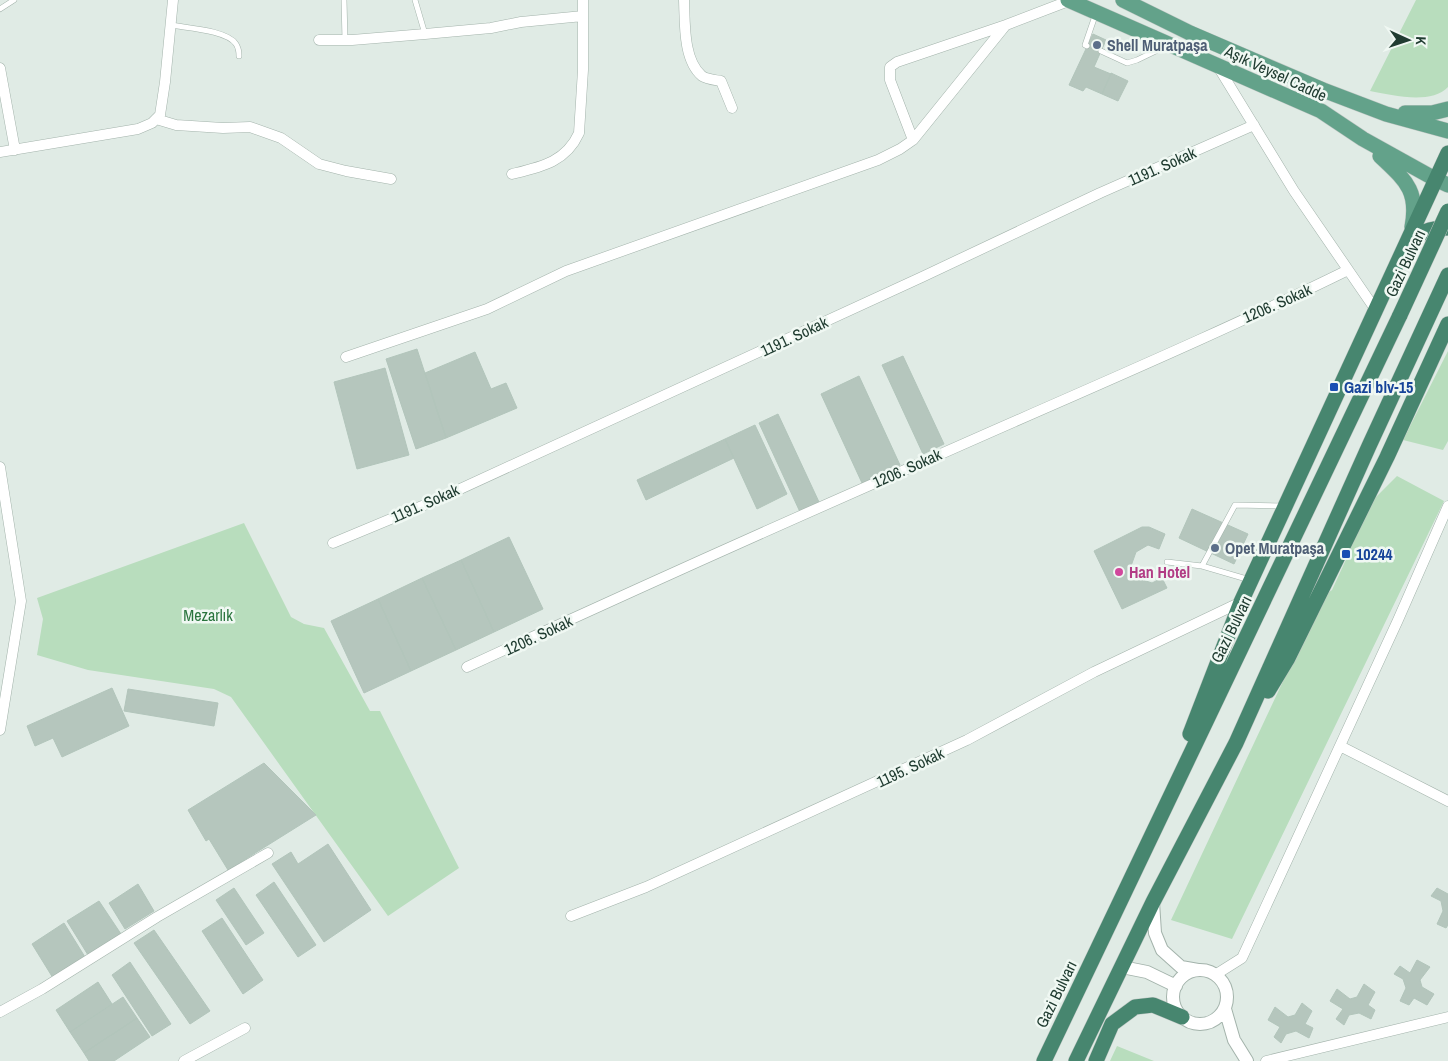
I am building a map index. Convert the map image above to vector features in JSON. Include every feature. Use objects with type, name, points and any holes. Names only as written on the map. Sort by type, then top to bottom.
[{"type":"highway","points":[[1148,843],[1241,602],[1412,228],[1441,182],[1448,153]]},
{"type":"highway","name":"Gazi Bulvarı","points":[[1044,1061],[1448,211]]},
{"type":"highway","points":[[1400,255],[1420,234],[1435,228],[1448,228]]},
{"type":"highway","points":[[1076,1061],[1153,902],[1236,743],[1448,275]]},
{"type":"highway","points":[[1236,743],[1288,658],[1388,457],[1448,324]]},
{"type":"highway","points":[[1096,1061],[1112,1024],[1135,1007],[1153,1004],[1182,1017]]},
{"type":"main road","name":"Aşık Veysel Cadde","points":[[1123,0],[1190,33],[1323,90],[1386,114],[1448,132]]},
{"type":"main road","name":"Aşık Veysel Cadde","points":[[1070,1],[1321,111],[1363,139],[1441,182]]},
{"type":"main road","points":[[1386,114],[1432,113],[1448,109]]},
{"type":"main road","points":[[1363,139],[1403,177],[1412,194],[1416,210],[1412,228]]},
{"type":"street","points":[[0,152],[138,129],[152,123],[160,115],[173,0]]},
{"type":"street","points":[[512,174],[551,163],[561,157],[575,142],[579,133],[583,70],[583,0]]},
{"type":"street","points":[[684,0],[685,32],[692,64],[703,77],[721,81],[732,108]]},
{"type":"street","points":[[913,140],[890,80],[890,67],[897,62],[1070,1]]},
{"type":"street","points":[[319,40],[424,34],[583,16]]},
{"type":"street","points":[[346,357],[487,309],[566,271],[878,160],[900,149],[913,140],[1006,25]]},
{"type":"street","points":[[1216,64],[1294,191],[1376,309]]},
{"type":"street","points":[[0,68],[15,150]]},
{"type":"street","points":[[156,119],[176,125],[223,128],[250,127],[281,138],[319,164],[391,179]]},
{"type":"street","name":"1191. Sokak","points":[[333,543],[434,500],[922,277],[1100,193],[1254,125]]},
{"type":"street","name":"1206. Sokak","points":[[467,667],[723,549],[1065,399],[1306,291],[1348,270]]},
{"type":"street","points":[[0,467],[21,601],[2,705],[0,730]]},
{"type":"street","points":[[1215,975],[1242,958],[1398,620],[1448,506]]},
{"type":"street","name":"1195. Sokak","points":[[571,916],[646,887],[959,744],[1094,672],[1241,602]]},
{"type":"street","points":[[0,661],[12,658]]},
{"type":"street","points":[[1340,746],[1448,801]]},
{"type":"street","points":[[0,1012],[42,989],[157,917],[268,853]]},
{"type":"street","points":[[1153,902],[1155,934],[1162,950],[1180,967],[1207,971],[1215,975],[1222,982],[1226,990],[1227,1000],[1220,1016],[1205,1024],[1197,1024]]},
{"type":"street","points":[[1122,967],[1147,972],[1176,986]]},
{"type":"street","points":[[1198,970],[1181,978],[1176,986],[1173,994],[1177,1011],[1189,1022],[1221,1030],[1234,1040]]},
{"type":"street","points":[[1224,1009],[1234,1040],[1247,1061]]},
{"type":"street","points":[[1266,1061],[1448,1017]]},
{"type":"street","points":[[184,1061],[246,1028]]},
{"type":"lane","points":[[0,9],[14,0]]},
{"type":"lane","points":[[344,0],[345,40]]},
{"type":"lane","points":[[415,0],[424,34]]},
{"type":"lane","points":[[1088,46],[1085,44],[1096,13]]},
{"type":"lane","points":[[171,25],[227,36],[236,44],[239,56]]},
{"type":"lane","points":[[1100,52],[1127,63],[1170,44]]},
{"type":"lane","points":[[1202,566],[1235,505],[1285,506]]},
{"type":"lane","points":[[1167,562],[1202,566],[1251,580]]},
{"type":"green space","points":[[1416,0],[1448,0],[1448,87],[1441,93],[1422,97],[1400,96],[1370,91]]},
{"type":"green space","points":[[1448,351],[1448,441],[1443,450],[1403,440]]},
{"type":"green space","points":[[1397,476],[1444,501],[1232,939],[1171,920],[1323,596],[1332,590],[1349,553],[1350,540],[1372,501]]},
{"type":"green space","name":"Mezarlık","points":[[244,523],[291,617],[304,624],[324,628],[370,711],[380,711],[459,868],[388,916],[231,697],[214,689],[88,670],[37,655],[43,619],[37,598]]},
{"type":"green space","points":[[1117,1046],[1154,1061],[1110,1061]]},
{"type":"building","points":[[1093,34],[1106,40],[1094,67],[1111,74],[1102,94],[1086,87],[1083,91],[1069,85]]},
{"type":"building","points":[[1111,73],[1128,81],[1118,101],[1102,94]]},
{"type":"building","points":[[417,349],[446,438],[416,449],[386,359]]},
{"type":"building","points":[[475,352],[491,389],[506,383],[517,408],[446,438],[425,373]]},
{"type":"building","points":[[903,356],[944,444],[923,454],[882,365]]},
{"type":"building","points":[[385,368],[409,455],[357,469],[334,382]]},
{"type":"building","points":[[859,376],[900,465],[862,483],[821,394]]},
{"type":"building","points":[[778,414],[819,502],[800,512],[759,423]]},
{"type":"building","points":[[755,425],[787,494],[757,509],[725,439]]},
{"type":"building","points":[[725,439],[734,458],[646,500],[637,480]]},
{"type":"building","points":[[1192,509],[1248,534],[1234,564],[1179,538]]},
{"type":"building","name":"Han Hotel","points":[[1142,527],[1149,527],[1165,534],[1159,549],[1148,545],[1136,552],[1131,566],[1137,578],[1152,583],[1162,578],[1167,588],[1122,609],[1094,551]]},
{"type":"building","points":[[509,537],[543,609],[494,632],[461,560]]},
{"type":"building","points":[[461,560],[494,632],[456,650],[422,578]]},
{"type":"building","points":[[422,578],[456,650],[411,671],[378,599]]},
{"type":"building","points":[[378,599],[411,671],[364,693],[331,621]]},
{"type":"building","points":[[112,688],[129,726],[62,757],[53,738],[35,746],[27,726]]},
{"type":"building","points":[[128,689],[218,703],[214,726],[124,711]]},
{"type":"building","points":[[264,763],[316,815],[228,870],[209,839],[206,841],[188,810]]},
{"type":"building","points":[[328,844],[371,910],[324,942],[272,864],[291,852],[298,864]]},
{"type":"building","points":[[274,882],[316,945],[298,957],[256,895]]},
{"type":"building","points":[[138,884],[154,911],[125,929],[109,903]]},
{"type":"building","points":[[234,888],[264,933],[246,945],[216,900]]},
{"type":"building","points":[[1437,888],[1448,894],[1448,925],[1446,928],[1437,924],[1443,911],[1441,901],[1431,896]]},
{"type":"building","points":[[99,901],[121,934],[88,955],[67,921]]},
{"type":"building","points":[[222,918],[263,980],[243,994],[202,931]]},
{"type":"building","points":[[64,923],[85,957],[53,978],[32,944]]},
{"type":"building","points":[[154,930],[210,1011],[190,1024],[134,943]]},
{"type":"building","points":[[1417,960],[1430,967],[1420,980],[1422,987],[1434,994],[1427,1005],[1414,998],[1409,1005],[1400,1001],[1406,988],[1403,979],[1394,974],[1400,966],[1410,973]]},
{"type":"building","points":[[130,962],[171,1024],[152,1036],[112,975]]},
{"type":"building","points":[[98,982],[112,1004],[70,1032],[56,1010]]},
{"type":"building","points":[[1364,984],[1375,992],[1368,1005],[1375,1010],[1371,1019],[1359,1013],[1349,1015],[1344,1025],[1336,1019],[1343,1009],[1330,1001],[1337,989],[1350,999],[1357,997]]},
{"type":"building","points":[[123,997],[137,1018],[84,1053],[70,1032]]},
{"type":"building","points":[[1302,1003],[1312,1011],[1305,1024],[1313,1028],[1309,1038],[1296,1031],[1286,1034],[1281,1043],[1274,1037],[1280,1027],[1268,1020],[1275,1007],[1288,1017],[1295,1015]]},
{"type":"building","points":[[137,1018],[150,1037],[114,1061],[89,1061],[84,1053]]},
{"type":"place","name":"Shell Muratpaşa","points":[[1097,45]]},
{"type":"place","name":"Gazi blv-15","points":[[1334,387]]},
{"type":"place","name":"Opet Muratpaşa","points":[[1215,548]]},
{"type":"place","name":"10244","points":[[1346,554]]},
{"type":"place","name":"Han Hotel","points":[[1119,572]]}]
